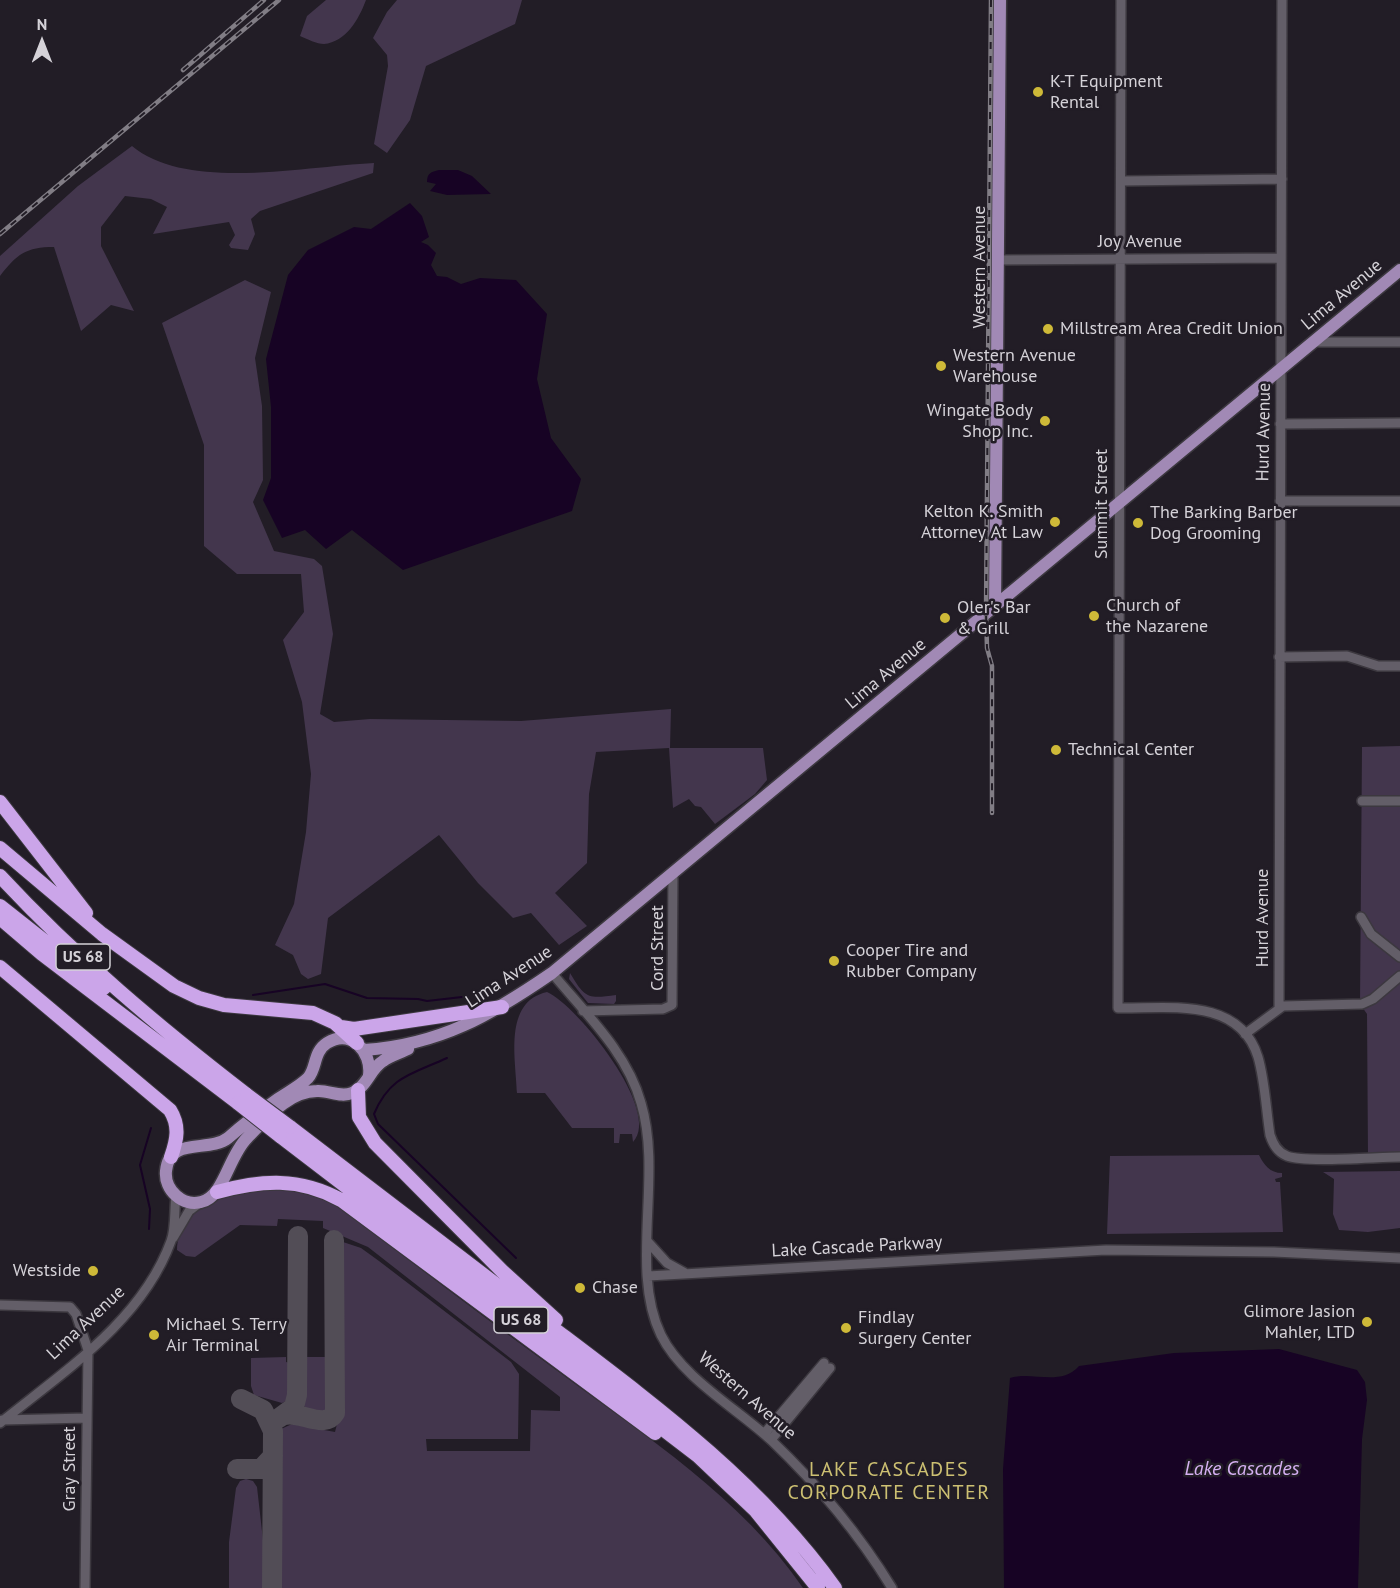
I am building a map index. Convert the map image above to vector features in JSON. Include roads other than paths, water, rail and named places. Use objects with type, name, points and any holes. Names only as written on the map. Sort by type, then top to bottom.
[{"type":"highway","points":[[0,802],[102,934]]},
{"type":"highway","points":[[0,848],[102,934],[174,986],[199,998],[246,1008],[313,1013],[326,1017],[341,1027],[360,1046]]},
{"type":"highway","name":"US 68","points":[[0,876],[61,937],[243,1099]]},
{"type":"highway","points":[[0,906],[148,1022],[169,1035]]},
{"type":"highway","points":[[0,918],[42,954]]},
{"type":"highway","name":"US 68","points":[[0,926],[243,1099],[624,1382],[719,1459],[783,1521],[835,1588]]},
{"type":"highway","points":[[0,967],[170,1110],[175,1118],[178,1132],[171,1157]]},
{"type":"highway","points":[[0,974],[31,993]]},
{"type":"highway","points":[[341,1027],[354,1029],[502,1007]]},
{"type":"highway","points":[[358,1090],[359,1117],[375,1143],[502,1271],[572,1334],[708,1441],[719,1459]]},
{"type":"highway","name":"US 68","points":[[285,1131],[674,1437],[756,1511],[818,1588]]},
{"type":"highway","points":[[217,1192],[258,1182],[290,1182],[327,1192],[756,1511]]},
{"type":"main road","name":"Western Avenue","points":[[995,606],[1000,0]]},
{"type":"main road","name":"Lima Avenue","points":[[171,1157],[185,1147],[223,1142],[310,1077],[315,1056],[328,1042],[338,1039],[360,1046],[419,1042],[468,1026],[502,1007],[552,973],[1400,270]]},
{"type":"main road","points":[[171,1157],[166,1173],[167,1182],[176,1196],[184,1201],[202,1202],[217,1192],[231,1158],[240,1144],[284,1103],[301,1094],[317,1090],[342,1095],[358,1090],[383,1061],[419,1042]]},
{"type":"main road","points":[[360,1046],[368,1058],[369,1075]]},
{"type":"street","name":"Summit Street","points":[[1121,0],[1118,1008],[1212,1011],[1227,1017],[1245,1034]]},
{"type":"street","name":"Hurd Avenue","points":[[1279,1008],[1282,0]]},
{"type":"street","points":[[1121,181],[1282,179]]},
{"type":"street","name":"Joy Avenue","points":[[998,260],[1281,258]]},
{"type":"street","points":[[1314,342],[1400,342]]},
{"type":"street","points":[[1280,424],[1400,423]]},
{"type":"street","points":[[1280,501],[1400,501]]},
{"type":"street","points":[[1280,657],[1347,656],[1377,666],[1400,666]]},
{"type":"street","points":[[1362,801],[1400,801]]},
{"type":"street","name":"Cord Street","points":[[583,1011],[663,1010],[672,1005],[674,990],[673,872]]},
{"type":"street","points":[[1361,917],[1371,934],[1400,957]]},
{"type":"street","points":[[552,973],[621,1059],[642,1103],[648,1141],[648,1276]]},
{"type":"street","points":[[1400,976],[1373,999],[1362,1004],[1287,1005],[1279,1008],[1245,1034],[1258,1058],[1270,1134],[1279,1151],[1288,1157],[1299,1158],[1400,1156]]},
{"type":"street","name":"Lima Avenue","points":[[1,1421],[88,1350],[124,1317],[143,1293],[172,1240],[176,1196]]},
{"type":"street","points":[[172,1240],[189,1211],[202,1202]]},
{"type":"street","points":[[648,1242],[667,1263],[687,1274]]},
{"type":"street","name":"Lake Cascade Parkway","points":[[648,1276],[1106,1250],[1274,1251],[1400,1258]]},
{"type":"street","name":"Western Avenue","points":[[648,1276],[655,1320],[668,1346],[690,1372],[768,1437],[844,1520],[892,1588]]},
{"type":"street","name":"Gray Street","points":[[0,1305],[70,1306],[76,1314],[88,1350],[85,1588]]},
{"type":"street","points":[[768,1437],[827,1366]]},
{"type":"street","points":[[1,1421],[87,1418]]},
{"type":"water","points":[[458,170],[472,176],[491,194],[447,195],[430,191],[436,184],[427,182],[428,177],[432,172]]},
{"type":"water","points":[[410,203],[422,216],[429,237],[421,242],[436,253],[431,265],[437,276],[447,277],[461,284],[480,278],[516,280],[547,314],[537,379],[551,438],[581,479],[572,511],[403,570],[352,530],[326,549],[305,530],[282,538],[263,500],[271,478],[271,407],[266,359],[288,275],[308,250],[354,227],[371,229]]},
{"type":"water","name":"Lake Cascades","points":[[1279,1349],[1357,1370],[1365,1382],[1367,1400],[1362,1439],[1358,1588],[1004,1588],[1003,1469],[1010,1378],[1063,1376],[1079,1366],[1174,1353]]},
{"type":"waterway","points":[[253,995],[325,984],[367,998],[427,1001],[462,997]]},
{"type":"waterway","points":[[447,1058],[395,1084],[387,1091],[374,1114],[378,1124],[516,1258]]},
{"type":"waterway","points":[[149,1229],[150,1209],[140,1165],[151,1128]]},
{"type":"railway","points":[[183,70],[264,0]]},
{"type":"railway","points":[[0,234],[279,0]]},
{"type":"railway","points":[[991,0],[986,614],[987,648],[992,666],[992,813]]},
{"type":"place","name":"K-T Equipment Rental","points":[[1038,92]]},
{"type":"place","name":"Millstream Area Credit Union","points":[[1048,329]]},
{"type":"place","name":"Western Avenue Warehouse","points":[[941,366]]},
{"type":"place","name":"Wingate Body Shop Inc.","points":[[1045,421]]},
{"type":"place","name":"Kelton K. Smith Attorney At Law","points":[[1055,522]]},
{"type":"place","name":"The Barking Barber Dog Grooming","points":[[1138,523]]},
{"type":"place","name":"Church of the Nazarene","points":[[1094,616]]},
{"type":"place","name":"Oler's Bar & Grill","points":[[945,618]]},
{"type":"place","name":"Technical Center","points":[[1056,750]]},
{"type":"place","name":"Cooper Tire and Rubber Company","points":[[834,961]]},
{"type":"place","name":"Westside","points":[[93,1271]]},
{"type":"place","name":"Chase","points":[[580,1288]]},
{"type":"place","name":"Glimore Jasion Mahler, LTD","points":[[1367,1322]]},
{"type":"place","name":"Findlay Surgery Center","points":[[846,1328]]},
{"type":"place","name":"Michael S. Terry Air Terminal","points":[[154,1335]]},
{"type":"district","name":"LAKE CASCADES CORPORATE CENTER","points":[[889,1482]]}]
